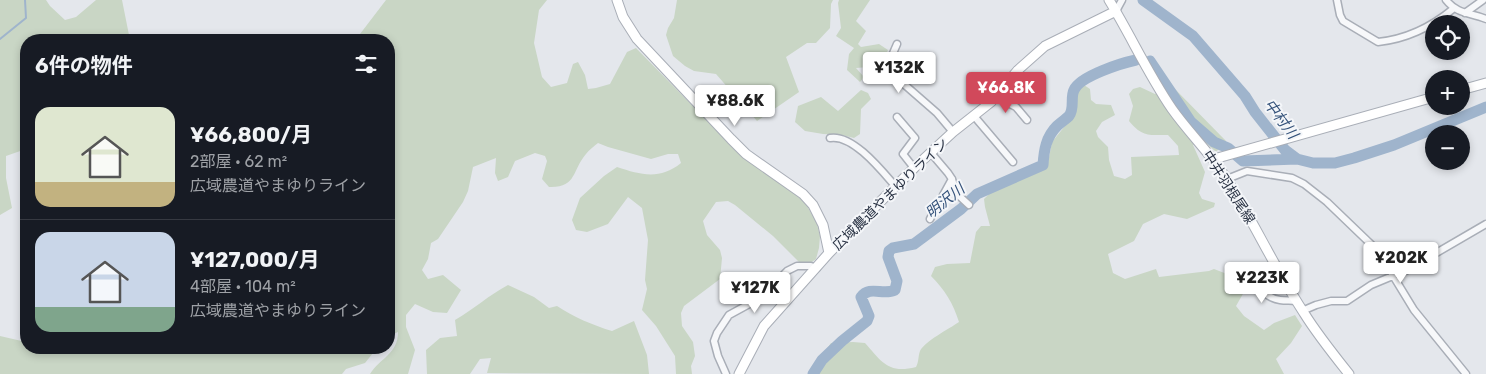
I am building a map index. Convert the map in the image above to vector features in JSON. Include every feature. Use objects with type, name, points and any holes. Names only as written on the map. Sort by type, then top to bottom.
[{"type":"street","name":"広域農道やまゆりライン","points":[[617,0],[623,17],[637,39],[731,139],[765,170],[803,194],[812,205],[823,225],[829,253]]},
{"type":"street","name":"中井羽根尾線","points":[[1109,0],[1172,108],[1193,136],[1214,159],[1227,179],[1302,311],[1321,339],[1349,374]]},
{"type":"street","points":[[1116,11],[1122,0]]},
{"type":"street","points":[[1337,0],[1343,20],[1378,42],[1415,34],[1440,20],[1453,9]]},
{"type":"street","points":[[1446,0],[1453,9],[1486,19]]},
{"type":"street","points":[[1465,13],[1483,0]]},
{"type":"street","name":"広域農道やまゆりライン","points":[[739,374],[764,326],[829,253],[914,168],[953,132],[998,95],[1018,70],[1045,46],[1116,11]]},
{"type":"street","points":[[897,44],[888,65],[890,72],[937,114],[953,132]]},
{"type":"street","points":[[1470,87],[1486,83]]},
{"type":"street","points":[[998,95],[1016,108],[1027,120]]},
{"type":"street","points":[[1214,159],[1425,100]]},
{"type":"street","points":[[974,116],[1014,162]]},
{"type":"street","points":[[897,117],[915,138],[903,154],[914,168]]},
{"type":"street","points":[[830,138],[835,137],[852,144],[879,167],[896,187]]},
{"type":"street","points":[[931,153],[952,179],[956,193],[969,205]]},
{"type":"street","points":[[1227,179],[1246,171],[1292,178],[1304,184],[1327,202],[1378,251],[1414,310],[1466,374]]},
{"type":"street","points":[[930,219],[952,179]]},
{"type":"street","points":[[1302,311],[1331,301],[1347,301],[1370,285],[1430,258],[1486,224]]},
{"type":"street","points":[[726,374],[714,341],[717,333],[729,316],[762,297],[787,271],[798,266],[817,268]]},
{"type":"street","points":[[1252,274],[1258,287],[1267,295],[1279,300],[1297,301]]},
{"type":"green space","points":[[0,0],[46,0],[65,20],[76,17],[96,0],[122,0],[129,34],[20,34],[20,151],[6,156],[6,178],[12,208],[0,215]]},
{"type":"green space","points":[[386,0],[547,0],[539,10],[534,43],[542,77],[551,87],[567,83],[573,64],[578,62],[585,75],[588,89],[610,84],[627,52],[636,48],[731,145],[805,202],[817,224],[820,236],[816,259],[809,264],[799,262],[773,236],[735,205],[728,201],[716,202],[703,221],[707,235],[720,250],[722,258],[720,279],[684,306],[681,313],[682,326],[693,342],[695,356],[691,366],[692,374],[676,374],[675,356],[656,326],[642,310],[647,289],[645,280],[648,240],[642,208],[628,197],[608,224],[587,232],[576,230],[572,220],[580,198],[617,167],[642,174],[658,174],[666,172],[681,163],[678,154],[668,154],[651,159],[598,143],[586,154],[573,177],[565,185],[558,187],[549,187],[542,179],[547,161],[545,156],[535,153],[515,161],[508,177],[498,181],[495,173],[496,158],[473,167],[468,191],[463,202],[438,239],[431,243],[428,259],[422,270],[428,279],[443,275],[461,290],[447,313],[433,312],[415,304],[406,315],[406,327],[415,350],[408,374],[370,374],[389,354],[395,354],[398,332],[395,333],[395,34],[360,34]]},
{"type":"green space","points":[[677,0],[833,0],[831,4],[830,28],[816,43],[807,43],[786,57],[799,92],[757,121],[716,74],[694,71],[673,56],[666,35],[674,18]]},
{"type":"green space","points":[[839,0],[870,0],[856,21],[866,31],[858,44],[861,47],[879,44],[888,50],[881,66],[856,68],[864,77],[860,82],[847,70],[849,54],[854,48],[836,36],[841,28]]},
{"type":"green space","points":[[1084,85],[1090,89],[1091,100],[1096,104],[1111,105],[1115,115],[1102,122],[1096,131],[1098,137],[1108,147],[1109,160],[1114,176],[1125,179],[1132,175],[1131,157],[1179,155],[1178,146],[1168,135],[1146,134],[1138,130],[1129,121],[1133,106],[1129,94],[1133,89],[1140,87],[1155,94],[1172,86],[1226,141],[1216,152],[1203,140],[1193,145],[1205,172],[1199,193],[1202,199],[1215,203],[1214,207],[1187,219],[1164,214],[1143,224],[1134,241],[1108,254],[1113,273],[1125,279],[1156,269],[1159,277],[1214,269],[1227,274],[1244,292],[1236,306],[1244,316],[1264,330],[1274,323],[1295,315],[1302,326],[1291,343],[1276,359],[1284,374],[809,374],[831,343],[865,343],[886,365],[899,369],[916,367],[920,351],[923,347],[959,322],[948,297],[931,276],[935,267],[947,264],[970,263],[976,232],[981,226],[990,226],[984,199],[990,193],[1047,168],[1052,142],[1073,116],[1077,93]]},
{"type":"green space","points":[[861,90],[868,93],[871,99],[861,109],[860,134],[854,138],[805,131],[795,122],[798,106],[821,97],[838,111]]},
{"type":"green space","points":[[508,285],[534,297],[549,308],[557,306],[583,320],[612,331],[634,321],[647,355],[649,374],[487,373],[491,358],[480,359],[470,374],[427,374],[426,350],[440,338],[457,336],[455,320]]},
{"type":"green space","points":[[0,336],[20,341],[20,354],[372,354],[365,363],[346,369],[342,374],[0,374]]},
{"type":"waterway","points":[[0,39],[26,18],[25,0]]},
{"type":"waterway","name":"中村川","points":[[1143,0],[1193,36],[1245,96],[1285,150],[1297,159],[1313,163],[1335,163],[1354,158],[1394,145],[1486,107]]},
{"type":"waterway","name":"明沢川","points":[[813,374],[822,360],[867,321],[869,316],[861,297],[868,292],[890,292],[895,290],[897,281],[888,257],[889,251],[893,248],[914,244],[961,209],[977,194],[1043,165],[1048,139],[1053,130],[1071,113],[1073,93],[1078,85],[1102,71],[1136,60]]},
{"type":"waterway","name":"明沢川","points":[[1150,61],[1191,122],[1214,142],[1228,148],[1243,161],[1297,159]]}]
